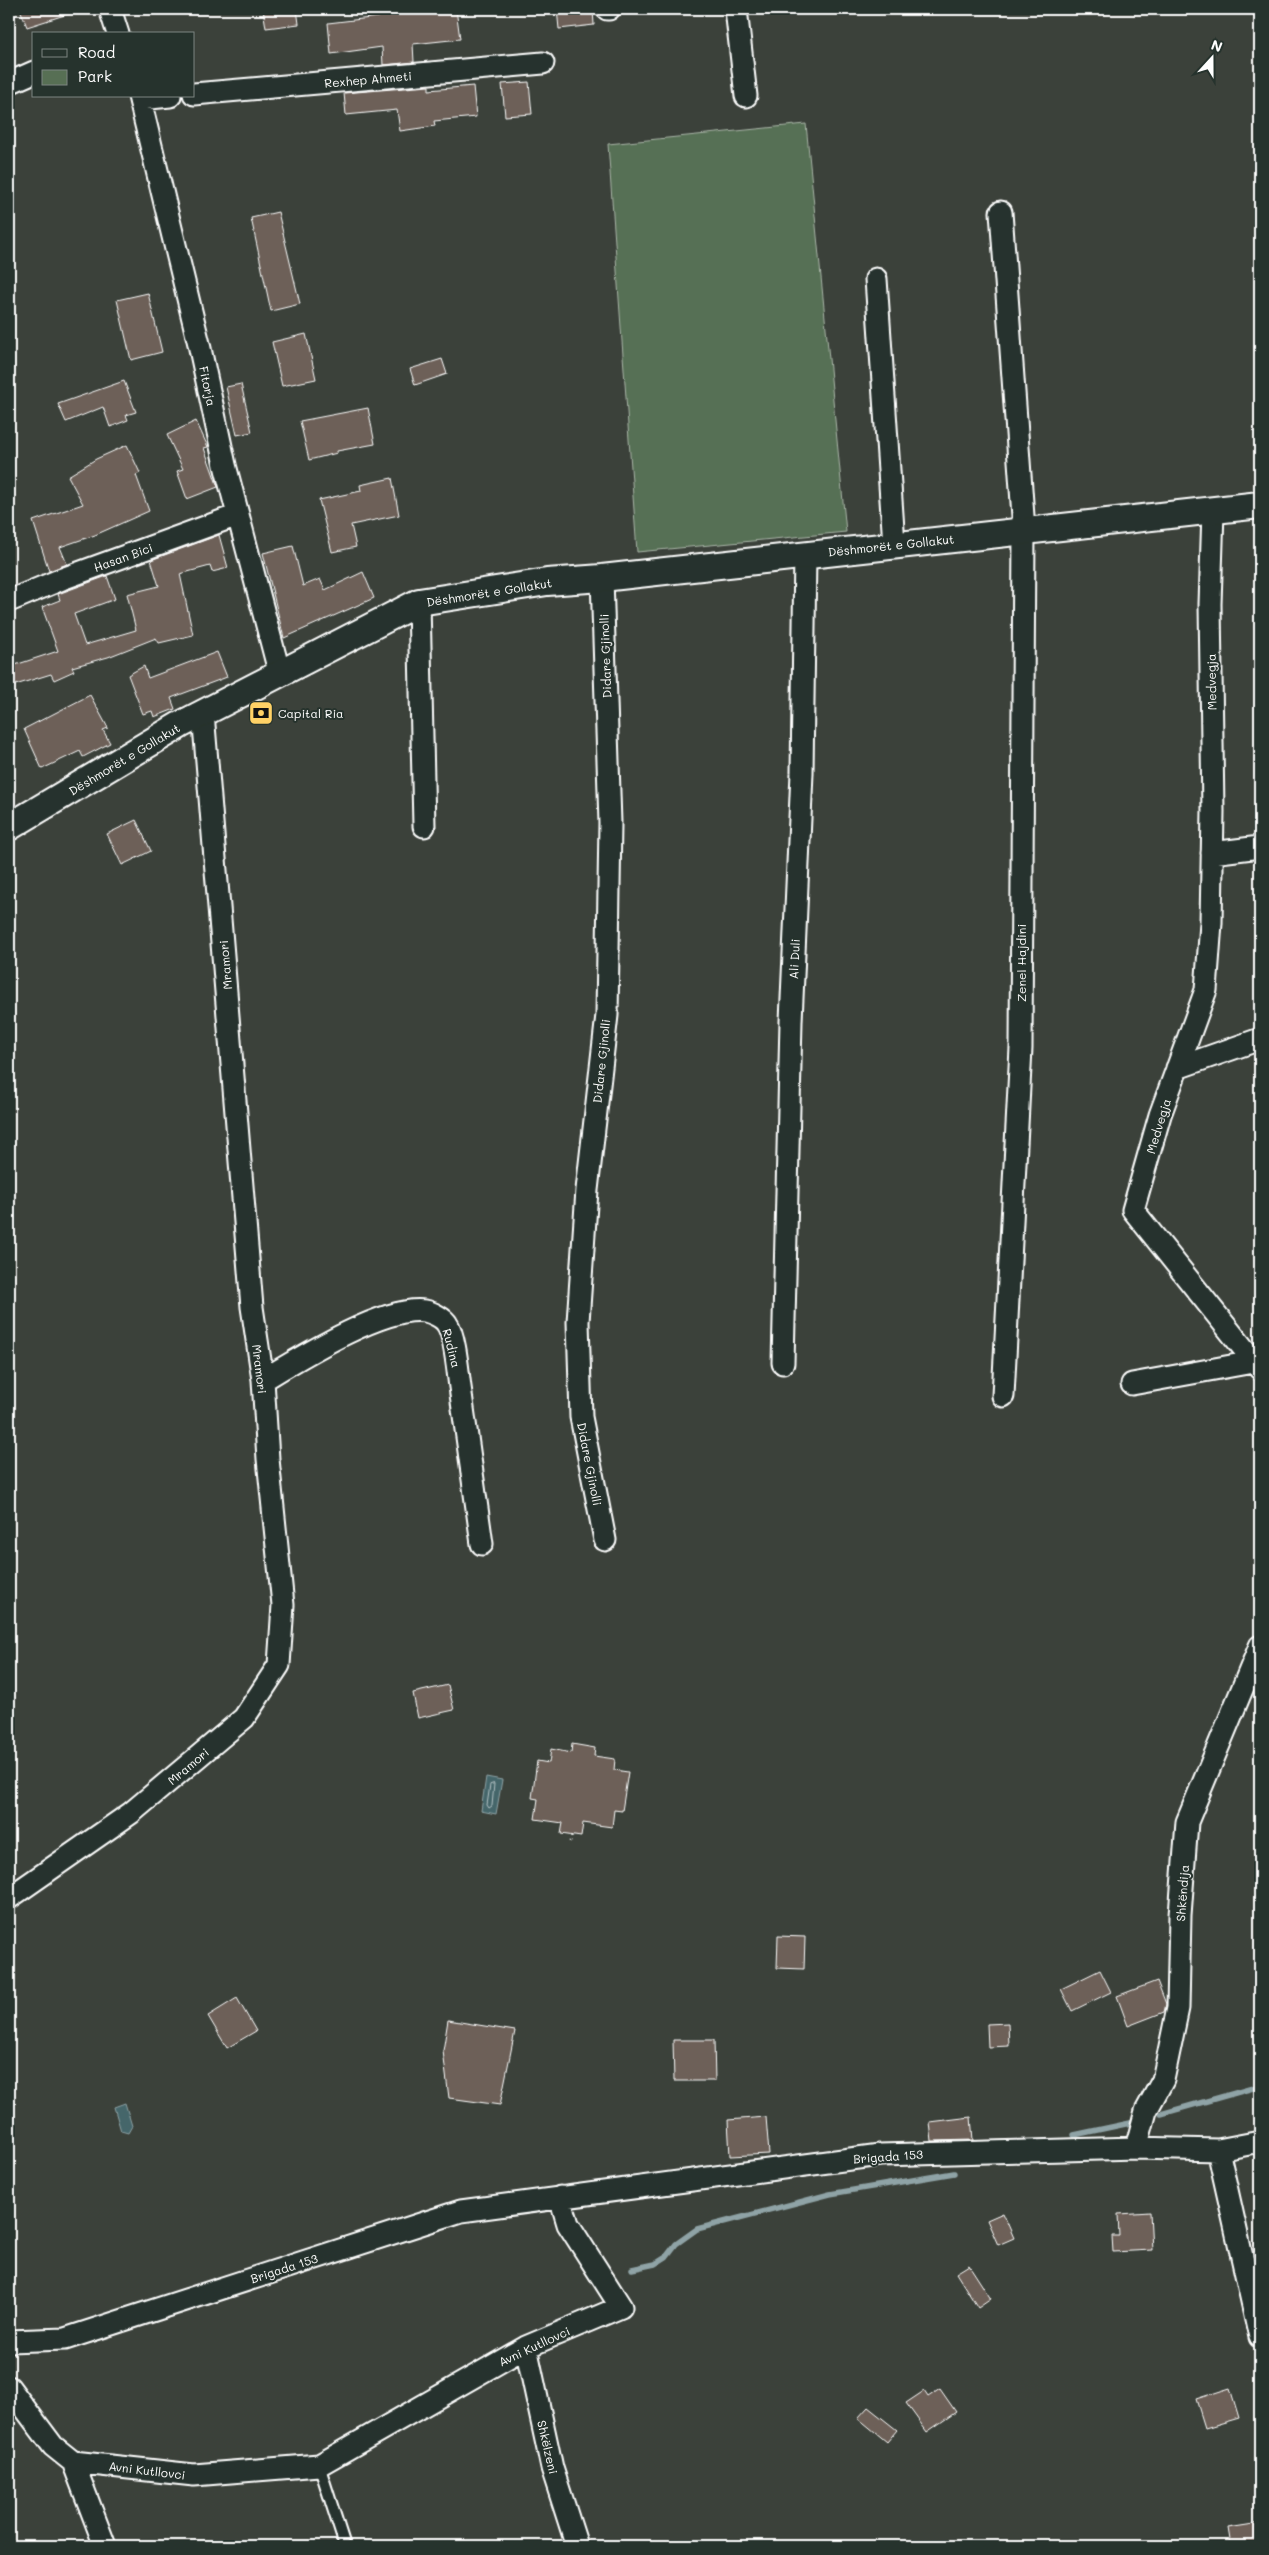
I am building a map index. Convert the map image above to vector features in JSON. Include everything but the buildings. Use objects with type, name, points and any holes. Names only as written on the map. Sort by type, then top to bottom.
[{"type":"street","points":[[110,9],[117,32]]},
{"type":"street","points":[[736,9],[746,96]]},
{"type":"street","name":"Rexhep Ahmeti","points":[[195,94],[543,63]]},
{"type":"street","points":[[9,83],[32,73]]},
{"type":"street","name":"Fitorja","points":[[139,98],[238,515],[280,675]]},
{"type":"street","points":[[1001,212],[1024,530]]},
{"type":"street","points":[[876,279],[894,544]]},
{"type":"street","name":"Dëshmorët e Gollakut","points":[[9,827],[203,713],[419,602],[547,582],[602,578],[894,544],[1260,505]]},
{"type":"street","name":"Medvegja","points":[[1213,511],[1210,604],[1211,922],[1206,990],[1160,1114],[1133,1210],[1257,1366]]},
{"type":"street","name":"Hasan Bici","points":[[9,601],[62,579],[238,515]]},
{"type":"street","name":"Zenel Hajdini","points":[[1004,1396],[1021,1048],[1024,530]]},
{"type":"street","name":"Ali Duli","points":[[783,1363],[791,1021],[802,772],[805,554]]},
{"type":"street","name":"Didare Gjinolli","points":[[602,578],[610,823],[606,1015],[587,1190],[578,1322],[581,1417],[605,1540]]},
{"type":"street","points":[[419,602],[424,826]]},
{"type":"street","name":"Mramori","points":[[9,1898],[131,1813],[244,1718],[279,1665],[283,1604],[268,1459],[263,1380],[252,1307],[203,713]]},
{"type":"street","points":[[1212,853],[1260,847]]},
{"type":"street","points":[[1177,1068],[1260,1039]]},
{"type":"street","name":"Rudina","points":[[263,1380],[317,1349],[375,1322],[403,1312],[425,1311],[448,1324],[456,1357],[482,1544]]},
{"type":"street","name":"Medvegja","points":[[1132,1384],[1257,1366]]},
{"type":"street","name":"Shkëndija","points":[[1136,2148],[1146,2111],[1163,2080],[1178,2008],[1180,1914],[1187,1822],[1260,1646]]},
{"type":"street","name":"Brigada 153","points":[[9,2342],[65,2339],[461,2211],[560,2197],[619,2192],[880,2155],[1136,2148],[1218,2150],[1260,2142]]},
{"type":"street","points":[[1218,2150],[1260,2337]]},
{"type":"street","name":"Avni Kutllovci","points":[[73,2462],[194,2475],[319,2465],[526,2347],[621,2307],[568,2224],[560,2197]]},
{"type":"street","name":"Shkëlzeni","points":[[526,2347],[552,2468],[577,2546]]},
{"type":"street","points":[[9,2388],[53,2446],[73,2462],[105,2546]]},
{"type":"lane","points":[[319,2465],[345,2546]]},
{"type":"path","points":[[570,1842],[572,1836]]},
{"type":"green space","points":[[806,124],[846,532],[637,552],[608,144]]},
{"type":"water","points":[[486,1777],[502,1780],[496,1814],[481,1811]]},
{"type":"water","points":[[125,2103],[132,2126],[128,2133],[121,2131],[114,2107]]},
{"type":"waterway","points":[[1161,2114],[1260,2086]]},
{"type":"waterway","points":[[1074,2135],[1135,2122]]},
{"type":"waterway","points":[[632,2269],[655,2264],[666,2257],[676,2244],[697,2229],[830,2194],[954,2173]]},
{"type":"place","name":"Capital Ria","points":[[261,713]]}]
